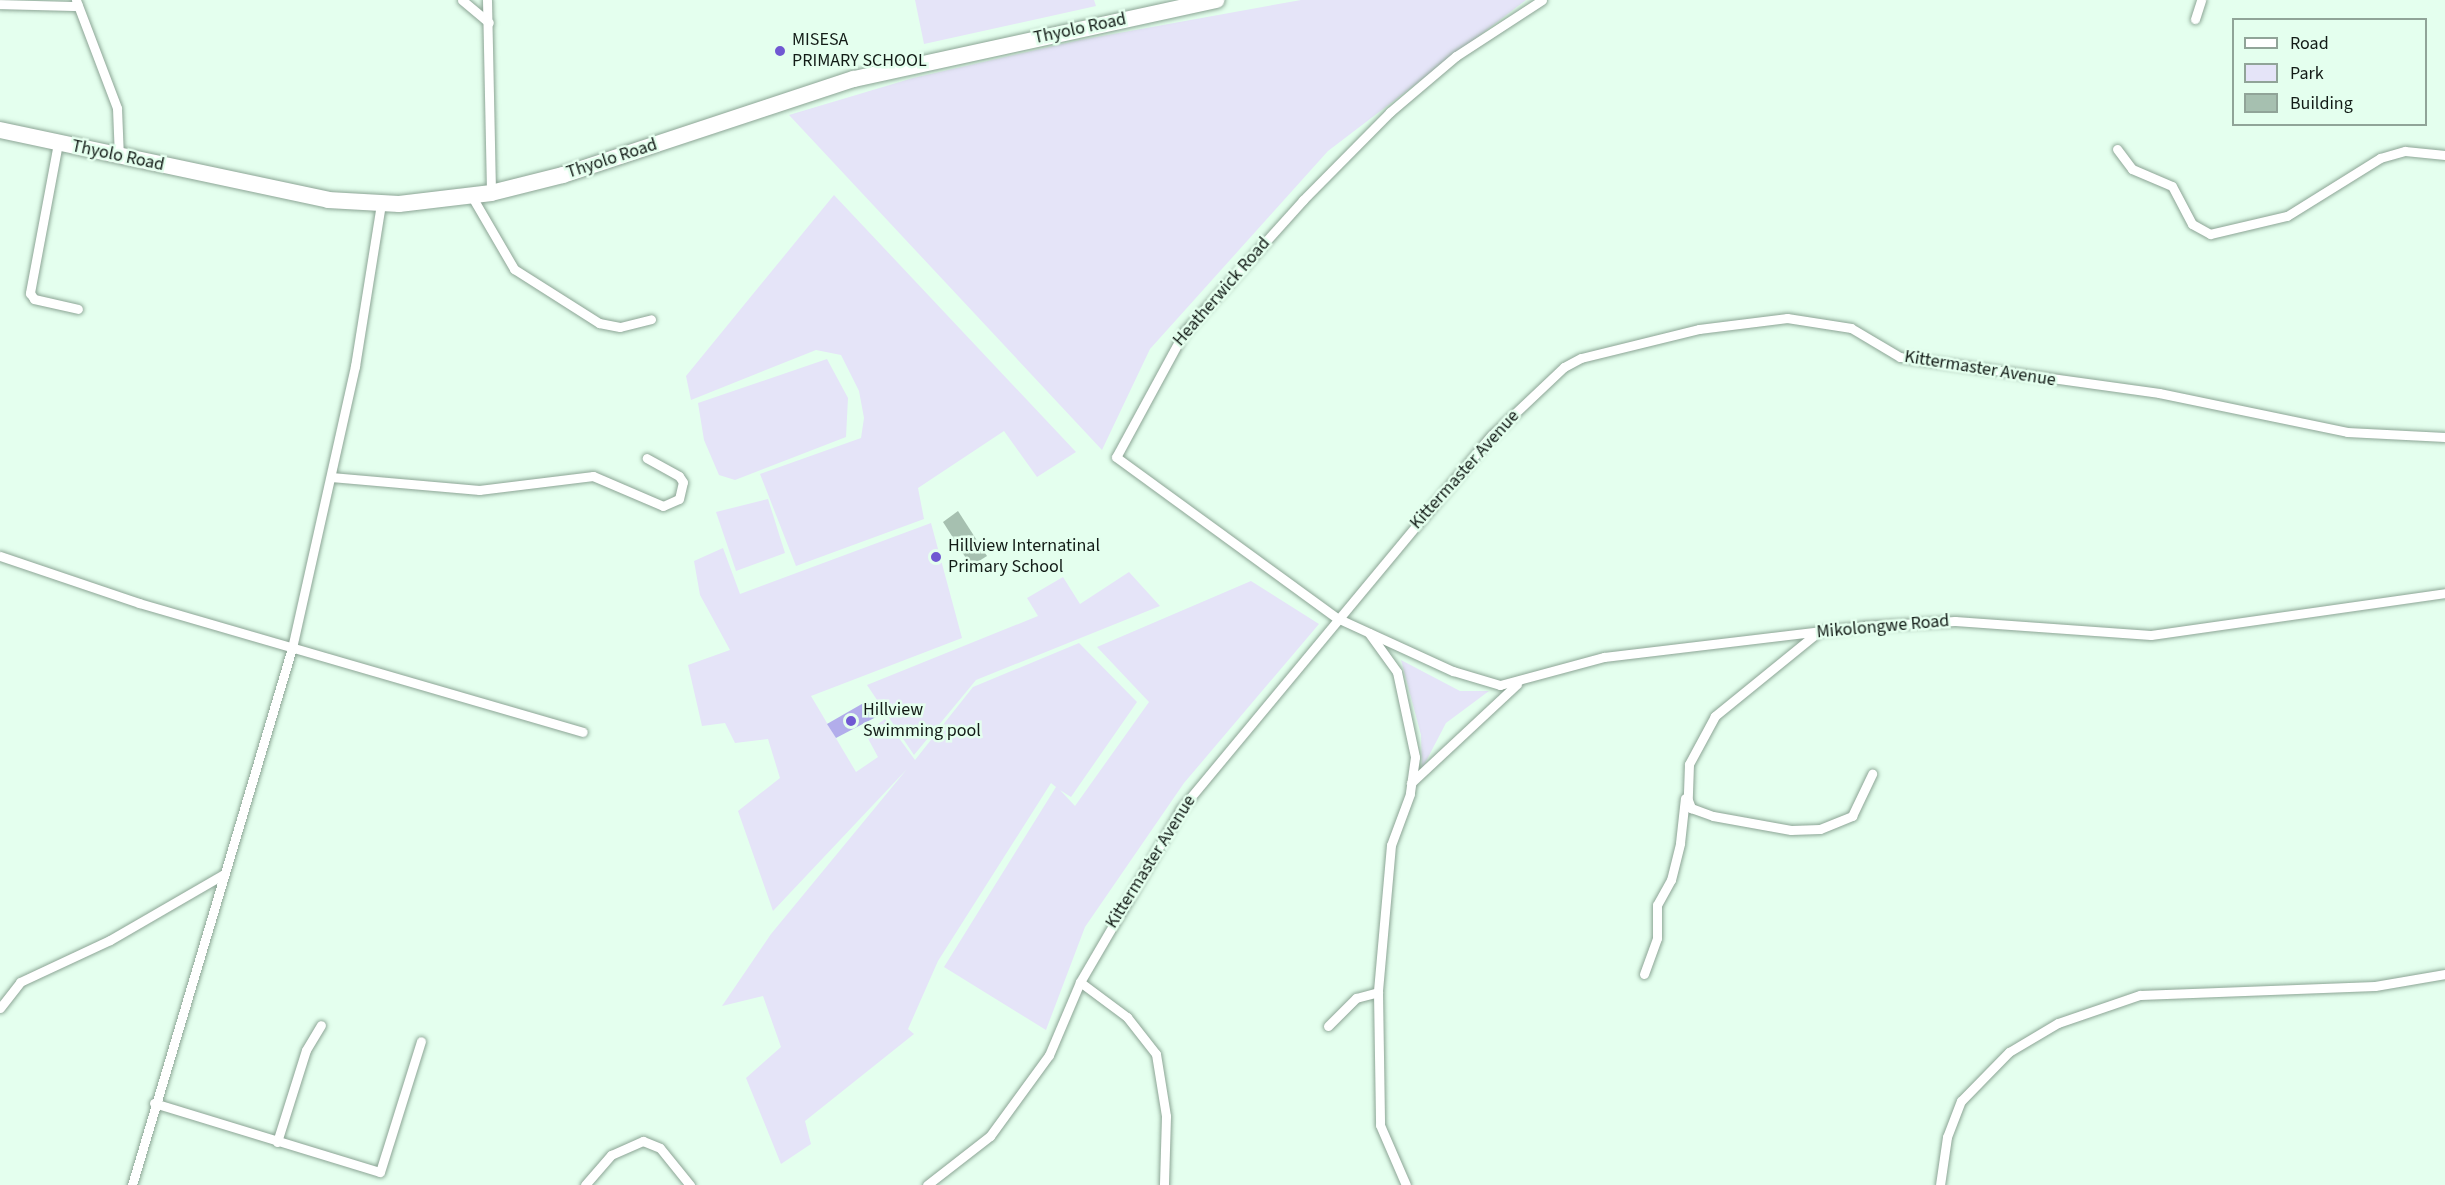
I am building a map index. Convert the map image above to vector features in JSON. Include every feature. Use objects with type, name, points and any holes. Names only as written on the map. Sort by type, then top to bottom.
[{"type":"highway","name":"Thyolo Road","points":[[0,130],[328,200],[381,204],[491,193],[579,171],[854,79],[1216,0]]},
{"type":"street","points":[[462,0],[489,22]]},
{"type":"street","points":[[487,0],[491,193]]},
{"type":"street","name":"Heatherwick Road","points":[[1337,618],[1116,457],[1184,332],[1303,200],[1415,91],[1542,0]]},
{"type":"street","points":[[2195,19],[2201,0]]},
{"type":"street","points":[[0,4],[77,3],[117,108],[119,157]]},
{"type":"street","points":[[58,143],[30,293],[34,300],[78,309]]},
{"type":"street","points":[[2117,149],[2132,169],[2172,186],[2192,224],[2210,234],[2287,216],[2380,158],[2405,151],[2445,155]]},
{"type":"street","points":[[471,195],[514,269],[599,323],[620,327],[651,319]]},
{"type":"street","points":[[132,1185],[154,1103],[292,648],[331,477],[381,204]]},
{"type":"street","name":"Kittermaster Avenue","points":[[927,1185],[990,1136],[1049,1055],[1080,982],[1181,808],[1337,618],[1492,435],[1564,367],[1699,329],[1787,318],[1826,321],[1858,331],[1900,357],[2159,393],[2347,432],[2445,437]]},
{"type":"street","points":[[331,477],[478,490],[593,476],[663,506],[679,499],[683,482],[679,476],[647,458]]},
{"type":"street","points":[[0,556],[292,648],[584,732]]},
{"type":"street","name":"Mikolongwe Road","points":[[1337,618],[1453,671],[1484,682],[1517,684],[1604,657],[1818,633],[1955,621],[2151,635],[2194,632],[2445,593]]},
{"type":"street","points":[[1368,631],[1397,672],[1408,706],[1415,757],[1411,783],[1391,845],[1378,992],[1380,1125],[1406,1185]]},
{"type":"street","points":[[1644,974],[1657,938],[1657,905],[1671,880],[1680,843],[1689,764],[1715,716],[1818,633]]},
{"type":"street","points":[[1411,783],[1517,684]]},
{"type":"street","points":[[1685,792],[1691,808],[1713,816],[1791,830],[1820,829],[1852,816],[1872,774]]},
{"type":"street","points":[[0,1008],[20,982],[110,940],[224,874]]},
{"type":"street","points":[[1940,1185],[1947,1137],[1961,1101],[2009,1052],[2058,1023],[2140,995],[2375,986],[2445,974]]},
{"type":"street","points":[[1080,982],[1127,1017],[1156,1054],[1166,1116],[1164,1185]]},
{"type":"street","points":[[1328,1026],[1356,998],[1378,992]]},
{"type":"street","points":[[277,1142],[306,1050],[321,1025]]},
{"type":"street","points":[[154,1103],[380,1172],[420,1041]]},
{"type":"street","points":[[585,1185],[610,1155],[644,1141],[660,1148],[690,1185]]},
{"type":"green space","points":[[915,0],[1094,0],[1096,6],[924,44]]},
{"type":"green space","points":[[1301,0],[1526,0],[1328,151],[1150,349],[1102,450],[789,115],[913,78],[1080,40]]},
{"type":"green space","points":[[834,195],[1076,452],[1037,477],[1004,431],[918,488],[924,519],[796,566],[760,474],[861,438],[864,418],[859,391],[841,355],[816,350],[691,400],[686,376]]},
{"type":"green space","points":[[827,359],[848,398],[846,437],[735,480],[719,475],[704,440],[698,403]]},
{"type":"green space","points":[[768,499],[785,553],[736,571],[716,512]]},
{"type":"green space","points":[[931,523],[962,638],[811,696],[856,772],[878,757],[865,733],[885,719],[915,760],[973,687],[1079,643],[1137,702],[1071,797],[1060,790],[1075,806],[1149,702],[1097,647],[1251,581],[1319,624],[1184,783],[1085,927],[1046,1030],[944,967],[1056,787],[1051,783],[938,961],[908,1029],[914,1034],[805,1121],[811,1144],[781,1164],[746,1078],[781,1047],[763,996],[722,1006],[771,934],[907,769],[773,911],[738,811],[780,778],[768,739],[735,743],[725,723],[702,726],[688,665],[730,650],[700,595],[694,561],[723,548],[740,594]]},
{"type":"green space","points":[[1129,572],[1160,606],[976,680],[914,755],[867,685],[1038,616],[1027,598],[1063,577],[1080,604]]},
{"type":"green space","points":[[1401,660],[1460,691],[1489,691],[1446,723],[1422,769],[1421,735]]},
{"type":"shaded area","name":"Hillview Swimming pool","points":[[867,701],[876,717],[836,738],[827,724]]},
{"type":"building","points":[[958,511],[987,556],[971,566],[943,522]]},
{"type":"place","name":"MISESA PRIMARY SCHOOL","points":[[780,51]]},
{"type":"place","name":"Hillview Internatinal Primary School","points":[[936,557]]},
{"type":"place","name":"Hillview Swimming pool","points":[[851,721]]}]
